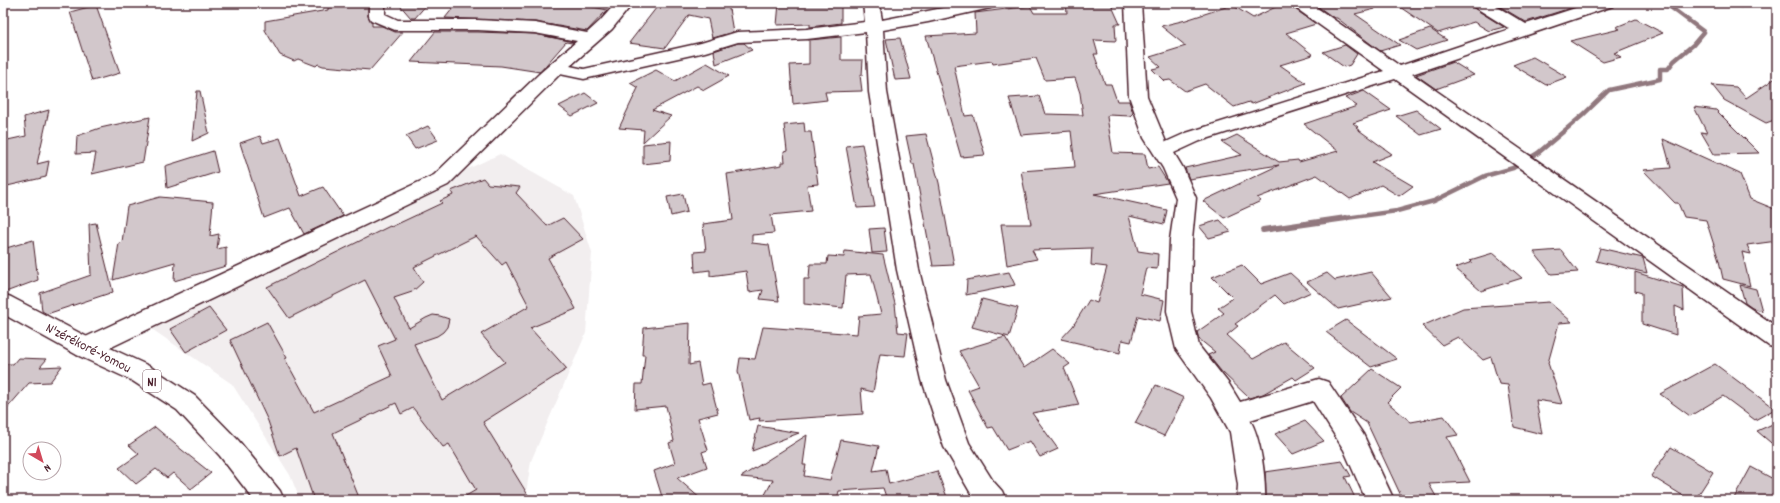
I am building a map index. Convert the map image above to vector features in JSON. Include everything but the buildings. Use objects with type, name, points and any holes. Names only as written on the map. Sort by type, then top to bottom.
[{"type":"main road","points":[[377,3],[377,16],[395,25],[535,28],[591,39]]},
{"type":"main road","points":[[86,348],[441,180],[557,68],[606,25],[625,3]]},
{"type":"main road","points":[[871,3],[878,92],[907,262],[934,380],[957,447],[983,489],[992,500]]},
{"type":"main road","points":[[557,68],[584,74],[705,48],[737,37],[807,34],[874,26],[928,17],[990,3]]},
{"type":"main road","points":[[1133,3],[1138,96],[1154,138],[1174,168],[1186,198],[1181,240],[1179,311],[1188,349],[1220,391],[1242,432],[1252,485],[1251,500]]},
{"type":"main road","points":[[1299,3],[1396,73],[1777,339]]},
{"type":"main road","points":[[1479,3],[1523,30]]},
{"type":"main road","points":[[1162,150],[1193,137],[1396,73],[1607,3]]},
{"type":"main road","name":"N'zérékoré-Yomou","points":[[3,303],[86,348],[140,373],[186,403],[229,448],[270,500]]},
{"type":"main road","points":[[1233,415],[1319,389],[1344,423],[1365,463],[1380,500]]},
{"type":"shaded area","points":[[500,154],[574,196],[592,253],[586,333],[531,461],[525,500],[300,500],[290,475],[232,384],[140,321]]},
{"type":"waterway","points":[[1341,219],[1397,211],[1434,201],[1485,176],[1513,168],[1538,153],[1583,115],[1609,90],[1660,79],[1660,69],[1668,69],[1674,61],[1693,45],[1704,32],[1665,3]]},
{"type":"waterway","points":[[1730,3],[1741,6]]},
{"type":"waterway","points":[[1341,219],[1346,218]]},
{"type":"waterway","points":[[1263,230],[1341,219]]}]
